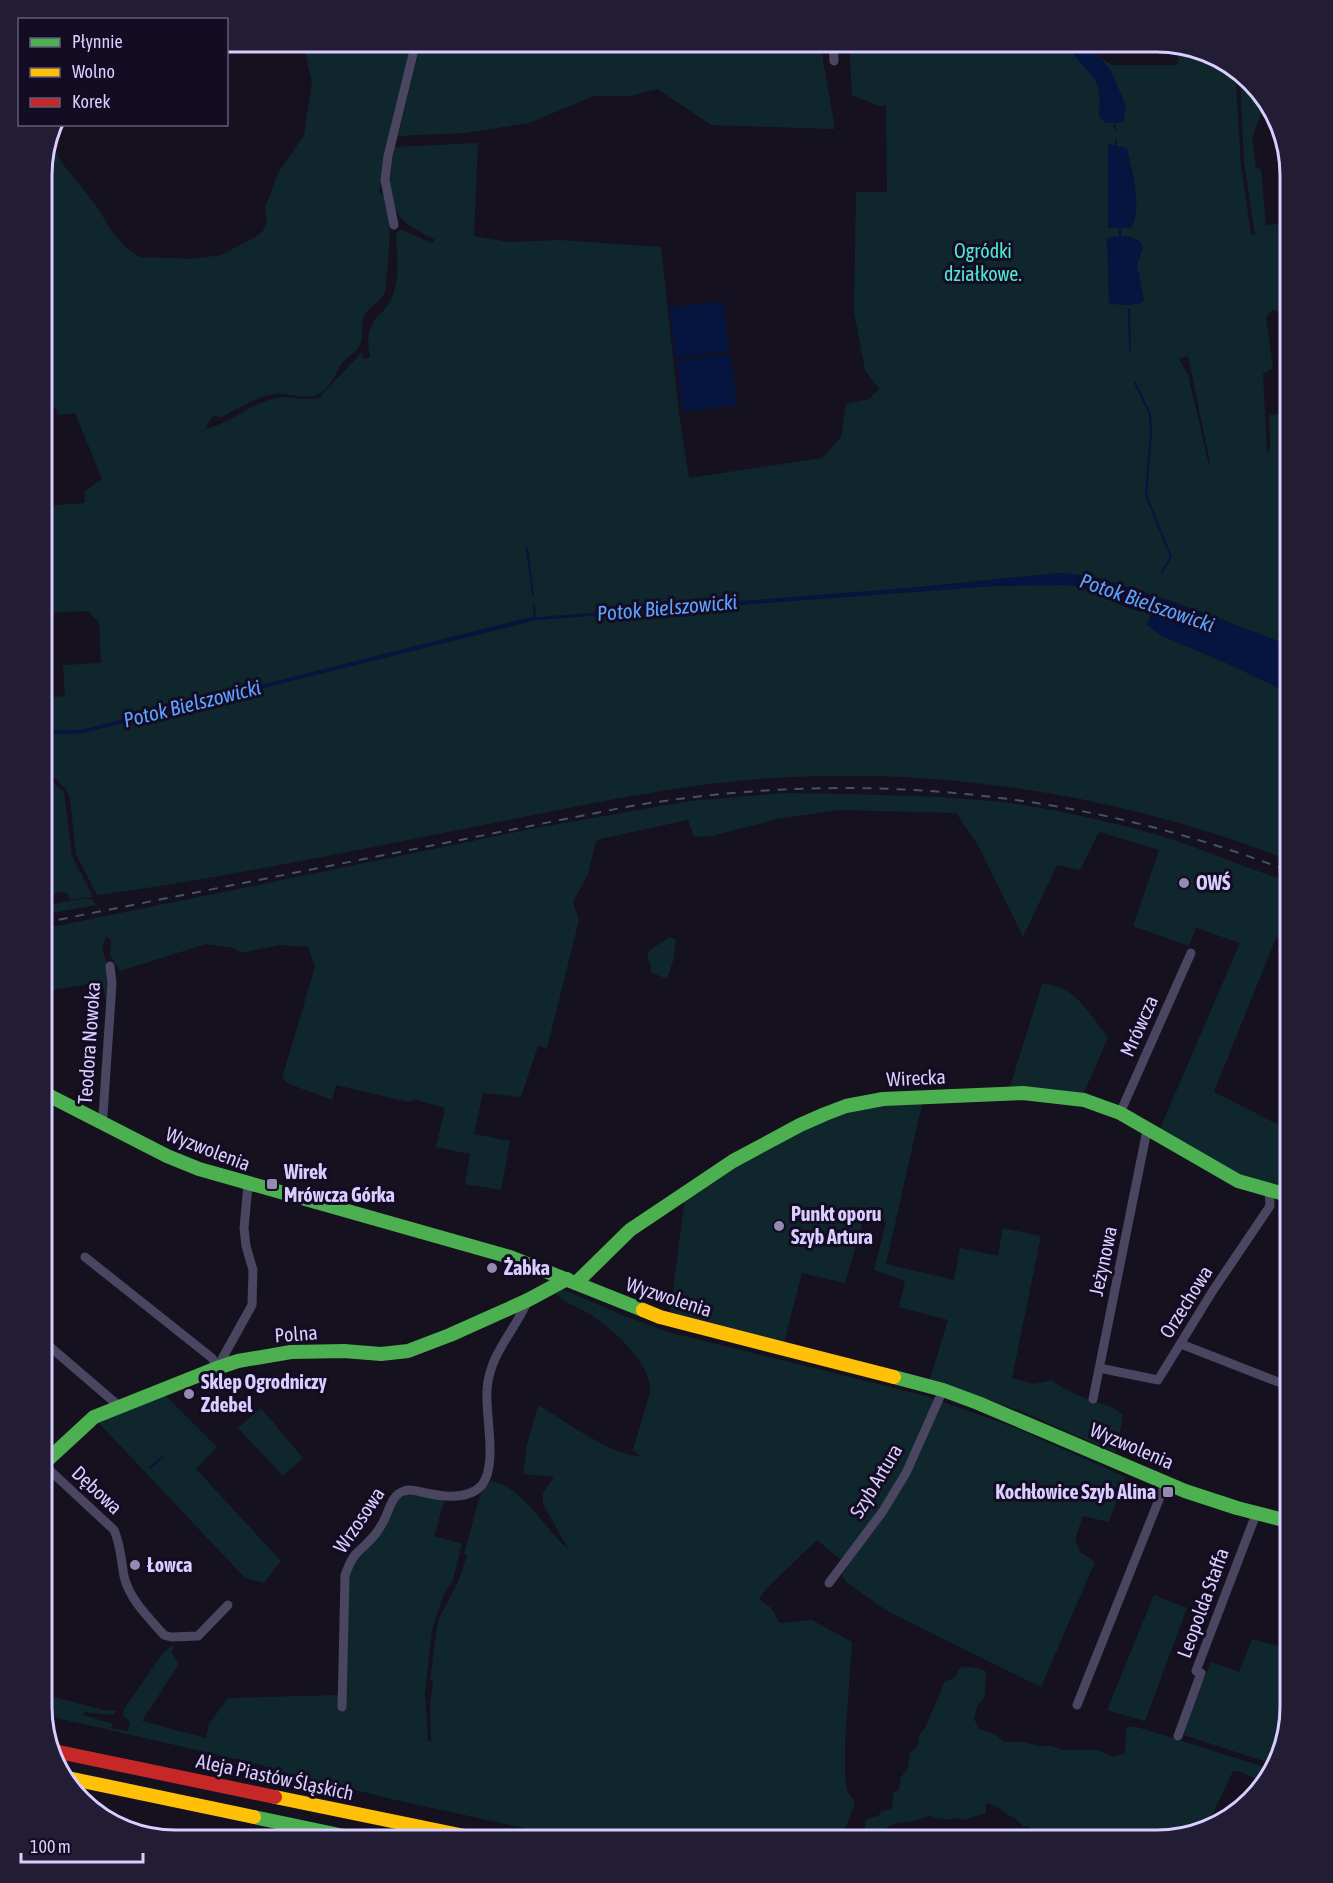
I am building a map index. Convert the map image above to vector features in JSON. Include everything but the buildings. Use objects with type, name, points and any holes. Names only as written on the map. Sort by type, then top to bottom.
[{"type":"main road","name":"Wirecka","points":[[572,1281],[630,1230],[709,1176],[800,1125],[846,1106],[899,1097],[1023,1093],[1084,1100],[1120,1113],[1238,1181],[1280,1193]]},
{"type":"main road","name":"Wyzwolenia","points":[[52,1097],[181,1163],[248,1185],[519,1260],[634,1308],[693,1327],[943,1390],[983,1404],[1219,1503],[1280,1519]]},
{"type":"main road","name":"Polna","points":[[52,1456],[94,1417],[217,1368],[238,1361],[291,1352],[344,1351],[381,1354],[408,1351],[572,1281]]},
{"type":"main road","name":"Aleja Piastów Śląskich","points":[[61,1752],[437,1830]]},
{"type":"main road","points":[[76,1780],[316,1830]]},
{"type":"street","points":[[394,225],[386,180],[388,156],[413,53]]},
{"type":"street","points":[[834,53],[834,61]]},
{"type":"street","name":"Mrówcza","points":[[1120,1113],[1191,953]]},
{"type":"street","name":"Teodora Nowoka","points":[[101,1121],[112,983],[110,966]]},
{"type":"street","name":"Jeżynowa","points":[[1093,1399],[1148,1130]]},
{"type":"street","points":[[217,1368],[252,1305],[253,1269],[246,1246],[244,1228],[248,1185]]},
{"type":"street","name":"Orzechowa","points":[[1099,1368],[1158,1380],[1212,1292],[1270,1206],[1269,1190]]},
{"type":"street","points":[[85,1257],[212,1358],[217,1368]]},
{"type":"street","name":"Wrzosowa","points":[[342,1707],[345,1575],[350,1564],[354,1556],[379,1530],[395,1496],[401,1491],[459,1496],[473,1492],[481,1486],[486,1478],[489,1453],[487,1390],[490,1372],[502,1344],[528,1300]]},
{"type":"street","points":[[1181,1344],[1280,1383]]},
{"type":"street","points":[[52,1349],[119,1406]]},
{"type":"street","name":"Szyb Artura","points":[[829,1583],[883,1510],[900,1482],[943,1390]]},
{"type":"street","name":"Dębowa","points":[[52,1473],[114,1530],[121,1545],[125,1579],[132,1595],[164,1635],[198,1636],[228,1605]]},
{"type":"street","points":[[1077,1705],[1166,1482]]},
{"type":"street","name":"Leopolda Staffa","points":[[1178,1736],[1201,1673],[1196,1671],[1256,1514]]},
{"type":"green space","name":"Ogródki działkowe.","points":[[305,53],[410,53],[379,192],[386,197],[389,220],[385,291],[365,316],[359,347],[342,363],[329,385],[317,395],[307,397],[280,394],[262,397],[220,418],[214,415],[206,429],[272,399],[319,398],[362,352],[364,359],[370,357],[368,341],[371,326],[389,303],[395,287],[396,233],[401,229],[431,243],[435,240],[406,223],[393,204],[390,175],[395,147],[478,143],[474,236],[509,242],[560,240],[661,247],[679,414],[689,478],[822,458],[841,437],[846,404],[869,399],[879,389],[865,370],[854,312],[856,192],[887,192],[886,105],[880,106],[852,95],[850,53],[1093,53],[1112,65],[1178,65],[1178,54],[1205,62],[1219,69],[1236,81],[1241,164],[1251,235],[1255,235],[1244,163],[1240,84],[1262,111],[1252,139],[1256,168],[1261,169],[1266,225],[1280,224],[1280,311],[1272,310],[1266,318],[1273,368],[1263,374],[1267,453],[1270,449],[1269,415],[1280,414],[1280,642],[1174,602],[1092,576],[1059,573],[909,588],[528,618],[81,730],[53,731],[53,697],[65,696],[63,665],[101,663],[99,623],[88,611],[53,613],[53,505],[85,503],[84,492],[102,479],[75,413],[59,415],[53,404],[53,167],[56,152],[126,248],[140,257],[193,259],[221,255],[263,231],[267,221],[265,208],[278,173],[304,135],[312,83]],"holes":[[[1188,356],[1209,465],[1188,375],[1179,359]]]},
{"type":"green space","points":[[418,53],[823,53],[835,129],[711,125],[658,89],[629,96],[594,96],[529,123],[465,133],[398,136]]},
{"type":"green space","points":[[1061,584],[1083,587],[1128,608],[1151,614],[1235,667],[1280,689],[1280,857],[1222,836],[1151,815],[1005,786],[931,779],[857,776],[783,777],[656,792],[248,871],[97,895],[76,854],[70,799],[67,791],[53,775],[53,734],[82,733],[536,620],[993,586]]},
{"type":"green space","points":[[53,783],[64,792],[72,856],[93,897],[69,900],[68,893],[53,894]]},
{"type":"green space","points":[[786,793],[941,797],[1010,803],[1100,820],[1156,834],[1280,878],[1280,939],[1276,938],[1214,1092],[1280,1125],[1280,1189],[1257,1184],[1158,1133],[1240,943],[1196,928],[1189,946],[1133,926],[1159,850],[1099,832],[1080,870],[1057,865],[1023,937],[978,845],[956,813],[839,810],[777,819],[712,836],[694,837],[688,820],[596,840],[588,874],[573,902],[579,920],[547,1048],[538,1046],[521,1097],[483,1093],[474,1134],[510,1141],[501,1190],[465,1184],[470,1154],[436,1147],[445,1108],[416,1100],[408,1102],[336,1085],[332,1100],[289,1084],[282,1078],[315,967],[308,947],[279,945],[241,953],[234,948],[206,944],[120,971],[110,955],[111,941],[106,937],[102,946],[109,974],[108,1011],[102,982],[52,989],[53,927],[541,827],[690,801]]},
{"type":"green space","points":[[92,899],[96,905],[53,913],[53,904]]},
{"type":"green space","points":[[669,937],[676,940],[674,958],[667,979],[650,972],[651,967],[647,957],[650,950]]},
{"type":"green space","points":[[1042,984],[1063,989],[1081,1002],[1108,1038],[1083,1095],[1009,1090]]},
{"type":"green space","points":[[923,1100],[886,1264],[954,1280],[960,1248],[998,1256],[1003,1228],[1041,1236],[1012,1378],[1034,1384],[1052,1380],[1073,1393],[1119,1412],[1123,1415],[1116,1453],[1023,1412],[930,1379],[948,1320],[899,1307],[905,1281],[874,1270],[886,1222],[865,1216],[845,1283],[802,1273],[784,1343],[670,1313],[685,1197],[724,1171],[847,1108]]},
{"type":"green space","points":[[562,1289],[668,1332],[926,1396],[1016,1428],[1125,1477],[1109,1522],[1083,1516],[1075,1539],[1080,1552],[1095,1562],[1041,1687],[887,1611],[846,1582],[842,1574],[848,1566],[817,1540],[767,1588],[759,1599],[771,1608],[780,1623],[812,1620],[852,1642],[845,1742],[845,1778],[847,1791],[855,1802],[845,1830],[852,1831],[529,1830],[282,1772],[271,1773],[263,1765],[53,1717],[52,1697],[116,1711],[108,1715],[84,1712],[83,1715],[113,1724],[111,1728],[127,1731],[130,1724],[129,1720],[123,1717],[124,1709],[163,1653],[173,1645],[174,1648],[171,1651],[179,1664],[142,1721],[206,1738],[209,1724],[228,1698],[339,1695],[347,1579],[353,1561],[400,1495],[414,1493],[445,1499],[434,1536],[462,1544],[453,1580],[444,1594],[432,1630],[425,1692],[428,1741],[431,1741],[430,1704],[433,1681],[430,1680],[438,1620],[458,1582],[467,1555],[464,1554],[480,1495],[491,1481],[503,1485],[524,1500],[569,1550],[543,1504],[543,1493],[554,1477],[523,1474],[527,1445],[538,1405],[603,1444],[629,1455],[640,1456],[633,1450],[650,1392],[649,1381],[644,1369],[628,1346],[606,1326],[555,1293]]},
{"type":"green space","points":[[162,1392],[217,1447],[196,1469],[281,1561],[264,1583],[245,1578],[96,1420]]},
{"type":"green space","points":[[261,1408],[303,1458],[283,1476],[238,1428]]},
{"type":"green space","points":[[1154,1595],[1187,1608],[1145,1721],[1107,1710]]},
{"type":"green space","points":[[1280,1638],[1279,1724],[1267,1762],[1184,1735],[1187,1720],[1211,1662],[1239,1672],[1252,1639],[1279,1646]]},
{"type":"green space","points":[[962,1667],[974,1667],[986,1671],[985,1694],[978,1704],[974,1719],[979,1729],[993,1733],[1005,1742],[1025,1742],[1062,1750],[1097,1750],[1113,1757],[1125,1753],[1126,1727],[1137,1727],[1265,1767],[1257,1779],[1239,1771],[1233,1771],[1211,1818],[1174,1829],[1031,1831],[1028,1826],[1023,1826],[1013,1817],[986,1803],[986,1813],[965,1820],[940,1819],[930,1815],[918,1820],[893,1824],[885,1830],[866,1831],[865,1821],[878,1816],[882,1811],[891,1809],[893,1793],[899,1790],[901,1777],[908,1768],[910,1753],[918,1746],[919,1735],[924,1730],[945,1681],[953,1679]]},
{"type":"water","points":[[1072,53],[1092,53],[1111,71],[1126,106],[1123,123],[1105,123],[1099,116],[1098,86]]},
{"type":"water","points":[[1108,144],[1127,148],[1136,200],[1136,211],[1131,228],[1108,228]]},
{"type":"water","points":[[1128,236],[1141,242],[1143,247],[1137,265],[1144,300],[1142,303],[1129,305],[1109,304],[1107,239]]},
{"type":"water","points":[[723,301],[729,351],[676,358],[669,308]]},
{"type":"water","points":[[730,354],[737,405],[683,412],[677,361]]},
{"type":"water","name":"Potok Bielszowicki","points":[[1059,573],[1113,582],[1280,642],[1280,689],[1162,636],[1147,625],[1151,614],[1128,608],[1076,585],[993,586],[536,620],[82,733],[53,734],[53,731],[81,730],[528,618],[909,588]]},
{"type":"waterway","points":[[1114,123],[1115,129]]},
{"type":"waterway","points":[[1120,228],[1120,237]]},
{"type":"waterway","points":[[1129,309],[1130,350]]},
{"type":"waterway","points":[[1135,383],[1150,414],[1151,433],[1146,495],[1171,557],[1162,572]]},
{"type":"waterway","points":[[527,548],[533,595]]},
{"type":"waterway","points":[[534,605],[535,619]]},
{"type":"waterway","points":[[150,1468],[163,1456]]},
{"type":"railway","points":[[53,921],[626,807],[710,795],[795,789],[879,789],[963,794],[1046,805],[1129,821],[1211,844],[1280,868]]},
{"type":"traffic: fast","points":[[576,1283],[630,1230],[733,1161],[825,1114],[846,1106],[883,1099],[1023,1093],[1084,1100],[1120,1113],[1238,1181],[1280,1193]]},
{"type":"traffic: fast","points":[[52,1097],[167,1156],[199,1169],[510,1257],[643,1310]]},
{"type":"traffic: fast","points":[[52,1456],[94,1417],[217,1368],[238,1361],[291,1352],[344,1351],[381,1354],[408,1351],[528,1300],[567,1279]]},
{"type":"traffic: fast","points":[[894,1377],[943,1390],[978,1403],[1185,1491],[1280,1519]]},
{"type":"traffic: fast","points":[[254,1817],[316,1830]]},
{"type":"traffic: slow","points":[[643,1310],[660,1317],[894,1377]]},
{"type":"traffic: slow","points":[[76,1780],[254,1817]]},
{"type":"traffic: slow","points":[[275,1797],[437,1830]]},
{"type":"traffic: jam","points":[[61,1753],[275,1797]]},
{"type":"place","name":"OWŚ","points":[[1184,883]]},
{"type":"place","name":"Wirek Mrówcza Górka","points":[[272,1184]]},
{"type":"place","name":"Punkt oporu Szyb Artura","points":[[779,1226]]},
{"type":"place","name":"Żabka","points":[[492,1268]]},
{"type":"place","name":"Sklep Ogrodniczy Zdebel","points":[[189,1394]]},
{"type":"place","name":"Kochłowice Szyb Alina","points":[[1168,1492]]},
{"type":"place","name":"Łowca","points":[[135,1565]]}]
